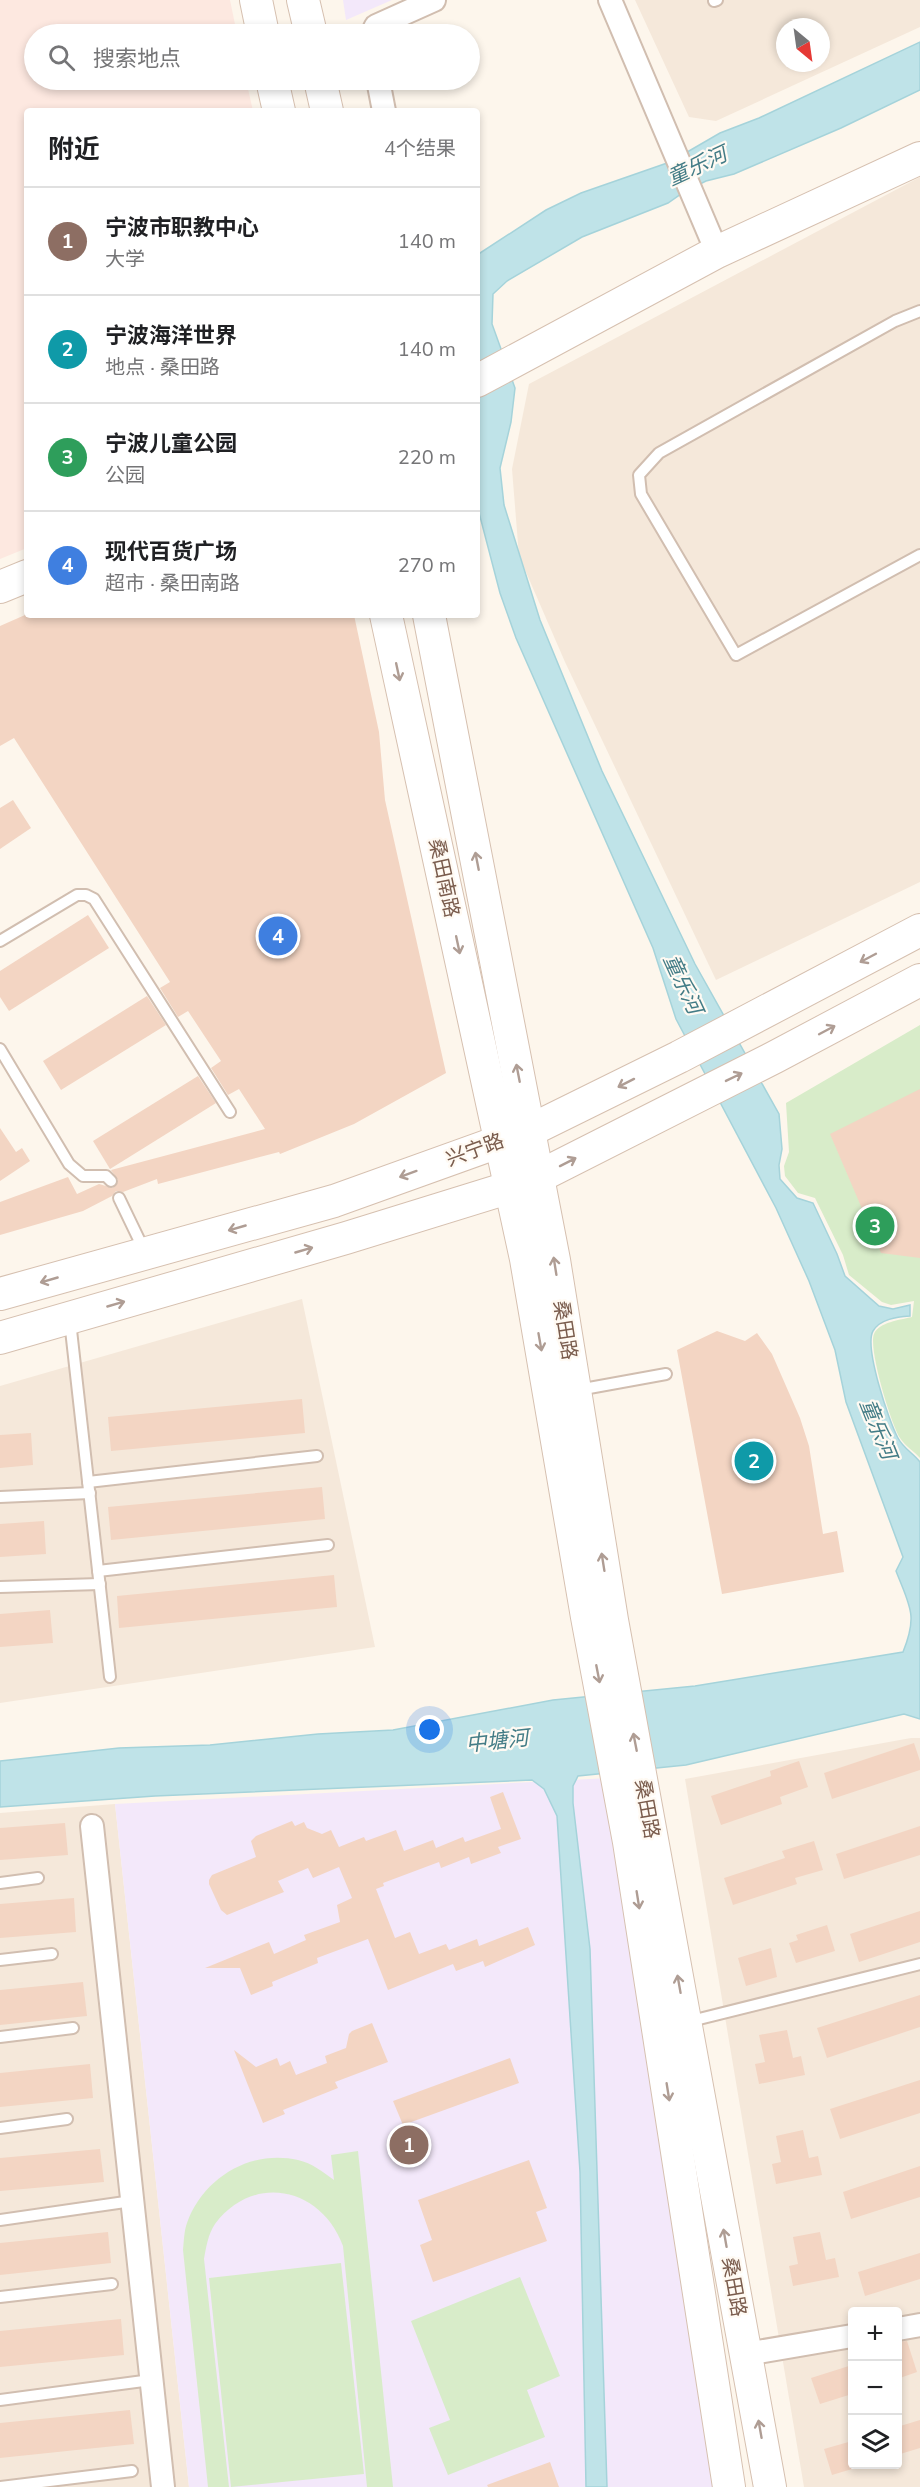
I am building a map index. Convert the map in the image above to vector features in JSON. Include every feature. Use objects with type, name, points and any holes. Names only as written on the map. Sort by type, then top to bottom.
[{"type":"main road","points":[[256,0],[261,24]]},
{"type":"main road","points":[[303,0],[308,24]]},
{"type":"main road","points":[[274,90],[278,108]]},
{"type":"main road","points":[[322,90],[326,108]]},
{"type":"main road","points":[[480,379],[717,252],[920,158]]},
{"type":"main road","points":[[0,587],[24,577]]},
{"type":"main road","name":"桑田南路","points":[[387,618],[515,1135]]},
{"type":"main road","name":"桑田南路","points":[[429,618],[515,1135]]},
{"type":"main road","name":"兴宁路","points":[[0,1294],[334,1201],[515,1135],[679,1057],[920,930]]},
{"type":"main road","points":[[0,1338],[346,1238],[525,1182],[775,1058],[920,980]]},
{"type":"main road","name":"桑田路","points":[[515,1135],[575,1391],[600,1619]]},
{"type":"main road","name":"桑田路","points":[[525,1182],[600,1619],[641,1841],[729,2487]]},
{"type":"main road","name":"桑田路","points":[[641,1841],[686,2022],[770,2487]]},
{"type":"street","points":[[380,24],[434,0]]},
{"type":"street","points":[[610,0],[717,252]]},
{"type":"street","points":[[380,90],[383,108]]},
{"type":"street","points":[[92,1826],[163,2487]]},
{"type":"street","points":[[902,2328],[920,2325]]},
{"type":"street","points":[[746,2354],[848,2337]]},
{"type":"lane","points":[[920,311],[895,321],[659,453],[639,475],[641,494],[736,655],[920,555]]},
{"type":"lane","points":[[0,941],[77,895],[86,894],[94,899],[230,1113]]},
{"type":"lane","points":[[0,1049],[69,1164],[83,1176],[106,1176],[111,1181]]},
{"type":"lane","points":[[119,1198],[146,1253]]},
{"type":"lane","points":[[69,1317],[111,1677]]},
{"type":"lane","points":[[575,1391],[666,1374]]},
{"type":"lane","points":[[0,1497],[317,1456]]},
{"type":"lane","points":[[98,1571],[328,1545]]},
{"type":"lane","points":[[0,1587],[100,1584]]},
{"type":"lane","points":[[0,1883],[38,1878]]},
{"type":"lane","points":[[0,1960],[52,1954]]},
{"type":"lane","points":[[686,2022],[920,1964]]},
{"type":"lane","points":[[0,2037],[73,2028]]},
{"type":"lane","points":[[0,2128],[67,2119]]},
{"type":"lane","points":[[0,2220],[132,2201]]},
{"type":"lane","points":[[0,2297],[112,2284]]},
{"type":"lane","points":[[0,2400],[151,2379]]},
{"type":"lane","points":[[0,2487],[132,2471]]},
{"type":"shaded area","points":[[0,0],[230,0],[235,24],[24,24],[24,90],[248,90],[252,108],[24,108],[24,549],[0,559]]},
{"type":"shaded area","points":[[343,0],[392,0],[346,20]]},
{"type":"shaded area","points":[[635,0],[920,0],[920,27],[830,68],[830,18],[776,18],[776,72],[822,72],[716,121],[689,117]]},
{"type":"shaded area","points":[[920,177],[920,882],[716,980],[565,662],[519,556],[512,469],[529,384]]},
{"type":"shaded area","points":[[302,1299],[375,1647],[0,1703],[0,1386]]},
{"type":"shaded area","points":[[920,1738],[920,2487],[804,2487],[685,1779]]},
{"type":"shaded area","points":[[609,1778],[721,2487],[189,2487],[115,1804]]},
{"type":"shaded area","points":[[115,1804],[189,2487],[0,2487],[0,1813]]},
{"type":"green space","points":[[920,1025],[920,1458],[902,1441],[896,1430],[881,1386],[873,1342],[874,1334],[880,1327],[912,1317],[914,1301],[891,1305],[882,1302],[849,1275],[843,1255],[815,1198],[798,1193],[785,1176],[784,1166],[789,1152],[786,1103]]},
{"type":"green space","points":[[358,2151],[393,2487],[367,2487],[343,2246],[333,2226],[320,2211],[304,2200],[286,2194],[267,2193],[248,2197],[231,2208],[215,2224],[209,2237],[204,2259],[229,2487],[208,2487],[183,2250],[187,2223],[194,2207],[217,2180],[246,2163],[280,2158],[298,2160],[313,2166],[334,2180],[331,2155]]},
{"type":"green space","points":[[341,2263],[364,2474],[231,2487],[209,2278]]},
{"type":"green space","points":[[520,2277],[560,2376],[527,2390],[545,2437],[448,2475],[429,2428],[450,2420],[411,2321]]},
{"type":"water","points":[[920,42],[920,90],[841,128],[734,174],[706,181],[668,203],[582,237],[507,281],[493,294],[492,324],[515,388],[511,422],[500,468],[504,505],[540,620],[602,771],[695,964],[779,1114],[782,1149],[779,1165],[780,1179],[797,1198],[813,1203],[845,1276],[879,1306],[893,1309],[910,1305],[910,1316],[889,1319],[880,1324],[873,1331],[871,1340],[879,1385],[894,1429],[903,1445],[920,1462],[920,1719],[904,1714],[686,1765],[578,1776],[573,1786],[590,1949],[607,2487],[586,2487],[580,2172],[557,1816],[544,1789],[532,1780],[155,1796],[0,1807],[0,1761],[119,1748],[210,1745],[318,1734],[393,1730],[553,1700],[695,1686],[903,1652],[911,1620],[908,1603],[896,1571],[903,1557],[846,1402],[835,1350],[809,1281],[776,1208],[676,1019],[653,948],[516,638],[500,593],[480,516],[480,253],[546,210],[581,193],[670,162],[720,133],[759,118]]},
{"type":"building","points":[[24,615],[24,618],[355,618],[379,732],[385,800],[446,1073],[354,1124],[280,1154],[279,1152],[158,1184],[157,1179],[123,1192],[116,1191],[112,1196],[83,1211],[0,1235],[0,1202],[68,1177],[77,1194],[99,1184],[113,1188],[118,1180],[111,1170],[265,1129],[239,1089],[228,1095],[211,1068],[221,1061],[188,1011],[178,1017],[160,988],[170,982],[14,738],[0,746],[0,626]]},
{"type":"building","points":[[13,800],[31,828],[0,849],[0,808]]},
{"type":"building","points":[[88,915],[109,948],[9,1011],[0,997],[0,971]]},
{"type":"building","points":[[147,996],[166,1025],[61,1090],[43,1061]]},
{"type":"building","points":[[198,1076],[216,1103],[110,1169],[93,1141]]},
{"type":"building","points":[[920,1089],[920,1258],[881,1253],[830,1134]]},
{"type":"building","points":[[0,1128],[16,1152],[22,1148],[30,1161],[0,1181]]},
{"type":"building","points":[[717,1331],[745,1341],[757,1333],[772,1354],[800,1418],[809,1446],[823,1534],[837,1531],[844,1572],[722,1594],[677,1350]]},
{"type":"building","points":[[302,1399],[305,1433],[111,1451],[108,1417]]},
{"type":"building","points":[[31,1433],[33,1465],[0,1468],[0,1435]]},
{"type":"building","points":[[322,1487],[325,1519],[111,1540],[108,1507]]},
{"type":"building","points":[[44,1521],[46,1554],[0,1557],[0,1524]]},
{"type":"building","points":[[334,1575],[337,1607],[119,1628],[117,1596]]},
{"type":"building","points":[[50,1610],[53,1643],[0,1647],[0,1614]]},
{"type":"building","points":[[914,1743],[920,1761],[920,1770],[832,1799],[824,1773]]},
{"type":"building","points":[[799,1761],[808,1787],[780,1797],[782,1804],[721,1825],[711,1796],[771,1776],[770,1771]]},
{"type":"building","points":[[503,1792],[521,1839],[498,1847],[501,1853],[471,1864],[469,1857],[441,1868],[439,1862],[383,1883],[384,1886],[376,1889],[395,1938],[410,1932],[419,1954],[446,1944],[449,1950],[477,1939],[479,1946],[528,1927],[535,1945],[485,1967],[483,1961],[456,1971],[453,1964],[388,1990],[368,1939],[317,1958],[318,1963],[272,1982],[273,1986],[251,1995],[240,1968],[205,1968],[269,1942],[274,1954],[306,1940],[304,1935],[340,1922],[337,1905],[352,1898],[339,1867],[313,1878],[308,1868],[278,1881],[284,1892],[227,1915],[221,1910],[209,1880],[212,1875],[256,1857],[251,1841],[256,1836],[292,1821],[295,1826],[304,1822],[307,1828],[322,1834],[331,1830],[339,1847],[364,1837],[366,1841],[396,1830],[404,1851],[433,1840],[436,1848],[463,1837],[465,1842],[501,1829],[490,1797]]},
{"type":"building","points":[[65,1823],[68,1855],[0,1860],[0,1828]]},
{"type":"building","points":[[920,1826],[920,1855],[844,1879],[836,1854]]},
{"type":"building","points":[[814,1841],[823,1870],[795,1878],[797,1884],[733,1905],[724,1878],[785,1858],[782,1851]]},
{"type":"building","points":[[74,1898],[76,1932],[0,1938],[0,1904]]},
{"type":"building","points":[[920,1911],[920,1942],[859,1962],[850,1934]]},
{"type":"building","points":[[827,1925],[835,1951],[796,1963],[789,1943],[798,1940],[796,1935]]},
{"type":"building","points":[[771,1948],[777,1977],[746,1986],[738,1958]]},
{"type":"building","points":[[83,1982],[87,2016],[0,2025],[0,1990]]},
{"type":"building","points":[[920,1995],[920,2027],[827,2058],[817,2028]]},
{"type":"building","points":[[372,2023],[388,2062],[335,2082],[338,2088],[283,2110],[285,2114],[263,2123],[234,2050],[256,2067],[277,2058],[280,2066],[290,2061],[296,2075],[327,2063],[325,2056],[346,2048],[349,2034],[352,2031]]},
{"type":"building","points":[[787,2030],[793,2058],[801,2056],[805,2075],[759,2084],[755,2064],[765,2062],[759,2035]]},
{"type":"building","points":[[510,2058],[519,2083],[403,2125],[393,2101]]},
{"type":"building","points":[[90,2064],[93,2098],[0,2107],[0,2073]]},
{"type":"building","points":[[920,2080],[920,2113],[840,2139],[830,2109]]},
{"type":"building","points":[[803,2130],[809,2158],[818,2156],[822,2175],[776,2184],[772,2164],[781,2162],[776,2136]]},
{"type":"building","points":[[100,2149],[104,2182],[0,2191],[0,2158]]},
{"type":"building","points":[[529,2160],[547,2208],[536,2212],[547,2241],[433,2282],[420,2245],[432,2240],[418,2200]]},
{"type":"building","points":[[920,2166],[920,2197],[851,2219],[843,2192]]},
{"type":"building","points":[[108,2232],[111,2263],[0,2275],[0,2243]]},
{"type":"building","points":[[820,2232],[826,2260],[835,2258],[839,2277],[793,2286],[789,2266],[798,2264],[793,2237]]},
{"type":"building","points":[[920,2253],[920,2279],[865,2296],[858,2272]]},
{"type":"building","points":[[121,2319],[124,2355],[0,2367],[0,2331]]},
{"type":"building","points":[[907,2341],[917,2372],[902,2377],[902,2361],[902,2342]]},
{"type":"building","points":[[848,2366],[848,2395],[820,2404],[811,2378]]},
{"type":"building","points":[[130,2410],[134,2444],[0,2458],[0,2423]]},
{"type":"building","points":[[920,2420],[920,2448],[902,2453],[902,2425]]},
{"type":"building","points":[[848,2442],[848,2469],[852,2469],[832,2475],[824,2449]]},
{"type":"building","points":[[550,2462],[559,2487],[488,2487],[487,2485]]},
{"type":"place","name":"现代百货广场","points":[[278,936]]},
{"type":"place","name":"宁波儿童公园","points":[[875,1226]]},
{"type":"place","name":"宁波海洋世界","points":[[754,1461]]},
{"type":"place","name":"宁波市职教中心","points":[[409,2145]]},
{"type":"water label","name":"童乐河","points":[[697,166]]},
{"type":"water label","name":"童乐河","points":[[683,984]]},
{"type":"water label","name":"童乐河","points":[[878,1429]]},
{"type":"water label","name":"中塘河","points":[[497,1741]]}]
